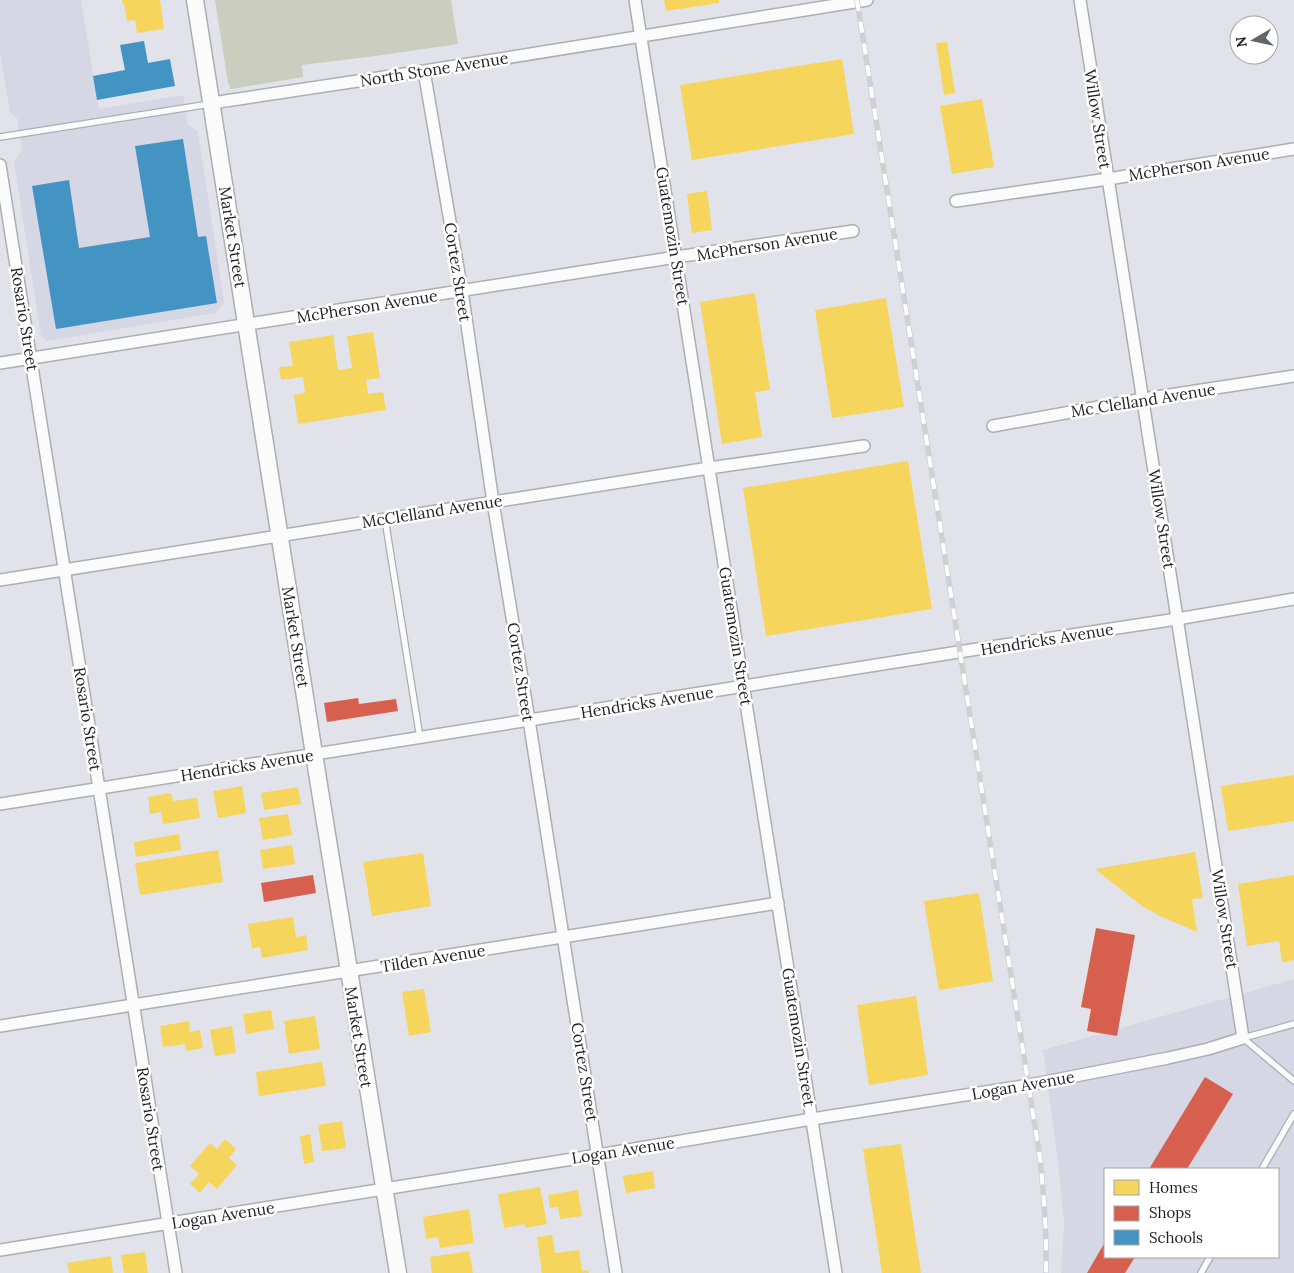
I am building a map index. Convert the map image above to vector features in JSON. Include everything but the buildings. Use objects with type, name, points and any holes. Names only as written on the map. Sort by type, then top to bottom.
[{"type":"street","name":"Market Street","points":[[195,0],[398,1273]]},
{"type":"street","name":"Guatemozin Street","points":[[635,0],[836,1273]]},
{"type":"street","name":"North Stone Avenue","points":[[212,103],[867,0]]},
{"type":"street","name":"Willow Street","points":[[1080,0],[1243,1038]]},
{"type":"street","name":"Cortez Street","points":[[424,71],[462,291],[493,502],[616,1273]]},
{"type":"street","name":"McPherson Avenue","points":[[956,201],[1294,149]]},
{"type":"street","name":"Rosario Street","points":[[0,165],[176,1273]]},
{"type":"street","name":"McPherson Avenue","points":[[0,363],[853,231]]},
{"type":"street","name":"Mc Clelland Avenue","points":[[992,426],[1294,376]]},
{"type":"street","name":"McClelland Avenue","points":[[0,580],[709,468],[864,446]]},
{"type":"street","name":"Hendricks Avenue","points":[[0,804],[1178,619],[1294,599]]},
{"type":"street","name":"Tilden Avenue","points":[[0,1026],[778,903]]},
{"type":"street","name":"Logan Avenue","points":[[0,1250],[1029,1085],[1168,1058],[1208,1049],[1243,1038]]},
{"type":"lane","name":"North Stone Avenue","points":[[0,137],[212,103]]},
{"type":"lane","points":[[385,519],[420,738]]},
{"type":"lane","points":[[1243,1038],[1294,1024]]},
{"type":"lane","points":[[1243,1038],[1294,1081]]},
{"type":"lane","points":[[1263,1168],[1294,1114]]},
{"type":"lane","points":[[1200,1273],[1209,1258]]},
{"type":"shaded area","points":[[0,0],[81,0],[99,109],[183,95],[188,125],[198,131],[224,302],[216,313],[47,341],[41,336],[14,162],[22,151],[17,118],[10,113],[0,53]]},
{"type":"shaded area","points":[[215,0],[451,0],[458,44],[302,65],[303,77],[231,89],[228,83]]},
{"type":"shaded area","points":[[1294,979],[1294,1273],[1061,1273],[1064,1223],[1043,1050]]},
{"type":"railway","points":[[857,0],[1040,1158],[1045,1215],[1046,1273]]}]
